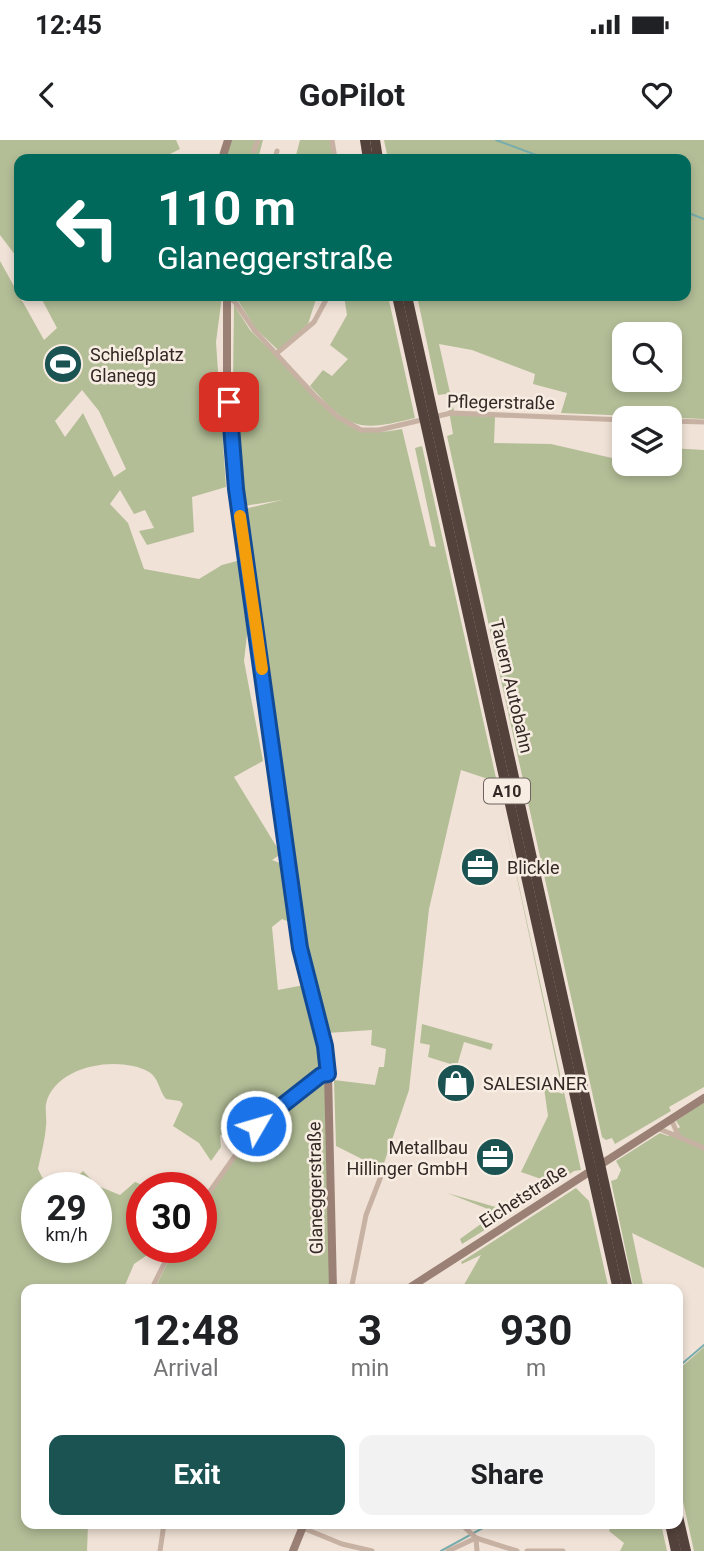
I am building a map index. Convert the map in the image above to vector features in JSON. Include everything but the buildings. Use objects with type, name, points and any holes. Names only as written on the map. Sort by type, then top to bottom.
[{"type":"highway","name":"Tauern Autobahn","points":[[398,301],[427,409],[592,1151],[626,1284]]},
{"type":"highway","name":"Tauern Autobahn","points":[[408,301],[427,409]]},
{"type":"highway","name":"Tauern Autobahn","points":[[599,1180],[617,1284]]},
{"type":"highway","points":[[671,1529],[676,1551]]},
{"type":"highway","points":[[681,1529],[686,1551]]},
{"type":"street","points":[[254,151],[258,140]]},
{"type":"street","name":"Glaneggerstraße","points":[[227,301],[227,377],[236,489],[300,948],[325,1046],[333,1284]]},
{"type":"street","name":"Pflegerstraße","points":[[234,301],[255,331],[330,410],[361,430],[379,430],[451,413],[612,419]]},
{"type":"street","points":[[277,353],[314,322],[325,301]]},
{"type":"street","points":[[682,421],[704,422]]},
{"type":"street","points":[[217,1181],[256,1126],[321,1075],[328,1074]]},
{"type":"street","name":"Eichetstraße","points":[[415,1284],[704,1098]]},
{"type":"street","points":[[671,1119],[679,1137]]},
{"type":"street","points":[[657,1128],[704,1148]]},
{"type":"street","points":[[352,1284],[366,1216],[383,1171]]},
{"type":"street","points":[[153,1284],[164,1263]]},
{"type":"street","points":[[160,1551],[163,1529]]},
{"type":"street","points":[[293,1551],[302,1529]]},
{"type":"street","points":[[310,1529],[342,1544],[372,1551]]},
{"type":"street","points":[[466,1529],[473,1536],[517,1551]]},
{"type":"street","points":[[448,1551],[473,1536]]},
{"type":"street","points":[[473,1536],[477,1551]]},
{"type":"street","points":[[527,1551],[563,1551]]},
{"type":"green space","points":[[0,140],[176,140],[180,149],[170,154],[14,154],[14,253],[0,235]]},
{"type":"green space","points":[[231,140],[263,140],[259,154],[228,154]]},
{"type":"green space","points":[[300,140],[331,140],[332,154],[296,154]]},
{"type":"green space","points":[[384,140],[704,140],[704,419],[682,418],[682,406],[612,406],[612,415],[561,413],[567,393],[533,384],[535,374],[472,350],[439,344],[455,415],[495,417],[494,443],[551,444],[612,458],[612,476],[682,476],[682,449],[704,450],[704,1087],[669,1107],[671,1111],[615,1144],[612,1138],[606,1140],[602,1137],[447,436],[453,434],[446,394],[438,395],[418,301],[691,301],[691,154],[387,154]]},
{"type":"green space","points":[[0,261],[14,286],[14,301],[22,301],[44,340],[57,328],[43,301],[221,301],[216,342],[226,487],[192,497],[194,532],[147,545],[139,531],[154,528],[145,510],[134,514],[120,490],[110,504],[128,523],[144,569],[199,579],[222,565],[237,561],[243,579],[254,583],[244,509],[282,500],[244,506],[233,383],[234,305],[250,330],[342,422],[371,432],[402,429],[430,546],[436,547],[415,448],[422,446],[496,778],[491,780],[461,770],[429,909],[409,1090],[382,1169],[336,1146],[334,1080],[375,1085],[379,1067],[384,1067],[386,1049],[371,1045],[372,1030],[327,1033],[307,960],[261,628],[249,617],[244,661],[263,761],[234,777],[281,854],[272,860],[288,866],[295,924],[282,919],[272,927],[278,990],[304,985],[324,1065],[274,1106],[262,1106],[229,1135],[220,1135],[221,1147],[211,1161],[199,1143],[173,1126],[183,1104],[166,1099],[149,1072],[122,1064],[90,1067],[62,1080],[52,1091],[46,1104],[40,1172],[21,1172],[21,1263],[112,1263],[112,1192],[120,1195],[126,1190],[126,1263],[135,1263],[126,1284],[21,1284],[21,1529],[88,1529],[87,1551],[0,1551]],"holes":[[[82,390],[99,411],[126,469],[114,477],[83,413],[65,437],[55,421]]]},
{"type":"green space","points":[[238,301],[315,301],[308,324],[278,350],[256,329]]},
{"type":"green space","points":[[345,301],[389,301],[415,418],[380,425],[356,424],[335,412],[310,386],[323,370],[332,376],[348,359],[330,345],[347,315]]},
{"type":"green space","points":[[501,803],[581,1170],[574,1171],[524,1205],[518,1203],[518,1197],[544,1180],[521,1172],[548,1116],[544,1088],[563,1094]]},
{"type":"green space","points":[[422,1024],[493,1044],[491,1050],[464,1042],[457,1066],[428,1057],[430,1045],[420,1043]]},
{"type":"green space","points":[[320,1081],[325,1084],[330,1284],[157,1284],[168,1263],[217,1263],[217,1185],[248,1140]]},
{"type":"green space","points":[[704,1102],[704,1268],[632,1233],[643,1284],[633,1284],[611,1181],[617,1179],[621,1170],[616,1161],[660,1133],[668,1136],[680,1127],[676,1121]]},
{"type":"green space","points":[[576,1188],[589,1201],[608,1284],[464,1284],[481,1255],[462,1264],[461,1262]]},
{"type":"green space","points":[[447,1193],[499,1208],[506,1217],[462,1244],[460,1239],[492,1216],[493,1211]]},
{"type":"green space","points":[[704,1347],[704,1551],[694,1551],[683,1501],[683,1366]]},
{"type":"green space","points":[[662,1529],[667,1551],[620,1551],[624,1543],[609,1531]]},
{"type":"waterway","points":[[496,140],[534,154]]},
{"type":"waterway","points":[[691,214],[704,219]]},
{"type":"waterway","points":[[683,1363],[704,1345]]},
{"type":"waterway","points":[[441,1551],[481,1529]]},
{"type":"slow traffic","points":[[240,516],[262,669]]},
{"type":"place","name":"Schießplatz Glanegg","points":[[63,364]]},
{"type":"place","name":"Blickle","points":[[480,867]]},
{"type":"place","name":"SALESIANER","points":[[456,1083]]},
{"type":"place","name":"Metallbau Hillinger GmbH","points":[[495,1157]]},
{"type":"route","points":[[229,402],[233,469],[290,858],[300,948],[325,1046],[328,1074],[321,1075],[256,1126]]}]
